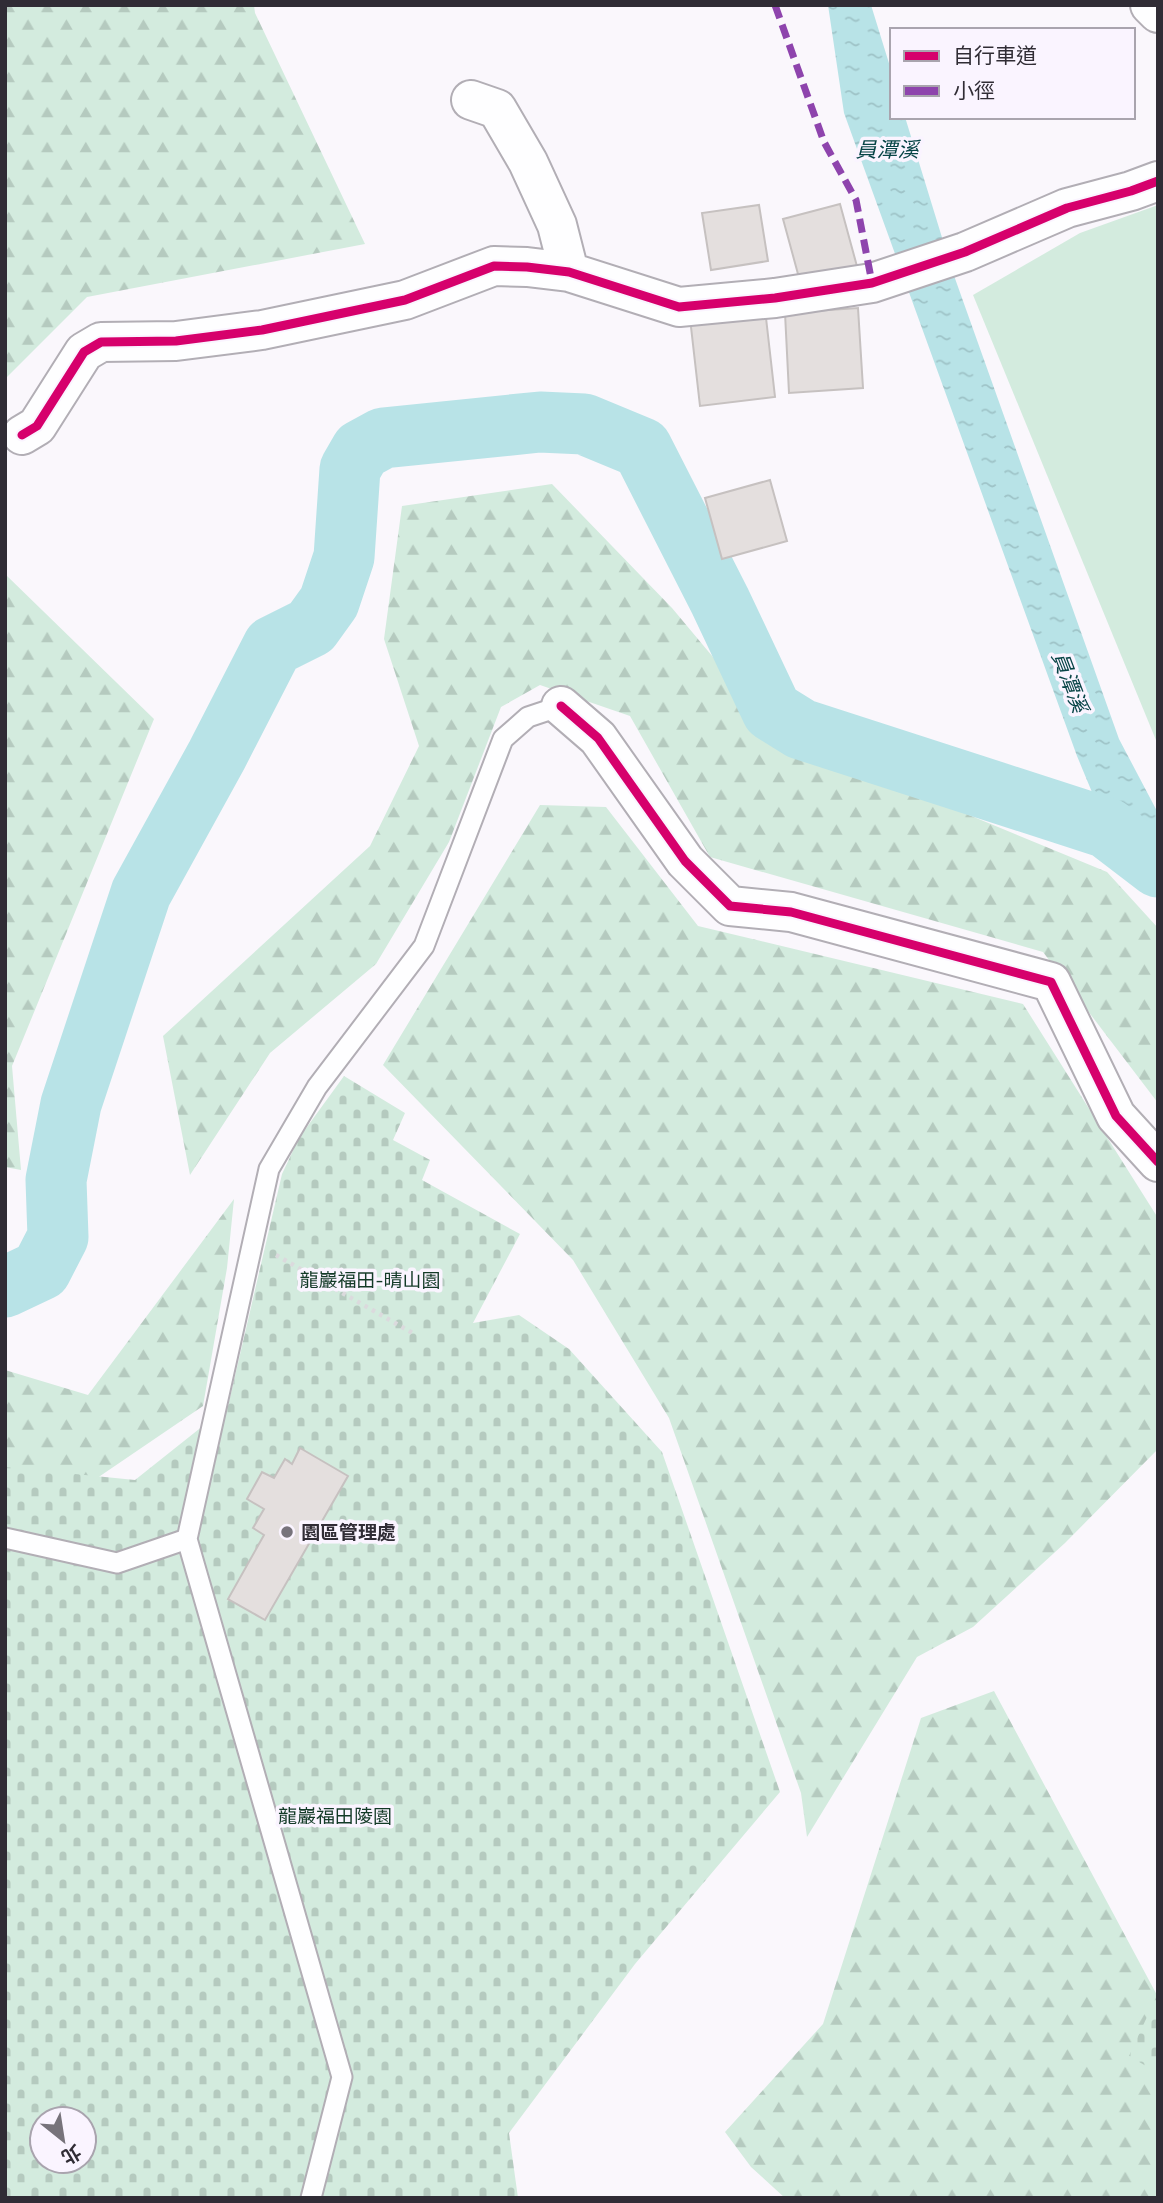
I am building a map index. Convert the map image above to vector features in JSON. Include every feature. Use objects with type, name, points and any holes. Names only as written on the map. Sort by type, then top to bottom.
[{"type":"street","points":[[1150,5],[1158,13]]},
{"type":"street","points":[[471,100],[498,109],[557,225],[569,272]]},
{"type":"street","points":[[22,435],[37,426],[83,352],[101,342],[176,341],[262,330],[405,300],[494,266],[569,272],[679,307],[775,298],[875,282],[965,252],[1067,208],[1158,181]]},
{"type":"street","points":[[561,706],[598,738],[685,861],[730,906],[791,912],[1051,982],[1116,1116],[1158,1162]]},
{"type":"lane","points":[[311,2198],[342,2077],[187,1539],[269,1169],[317,1087],[424,946],[503,739],[528,717],[561,706]]},
{"type":"lane","points":[[5,1538],[117,1563],[187,1539]]},
{"type":"path","points":[[272,1253],[416,1335]]},
{"type":"green space","points":[[5,5],[254,5],[255,13],[365,244],[87,297],[5,379]]},
{"type":"green space","points":[[1158,205],[1158,745],[973,295],[1080,233]]},
{"type":"green space","points":[[552,484],[672,608],[780,737],[1107,872],[1158,928],[1158,1103],[1043,952],[710,857],[630,716],[540,685],[501,707],[449,842],[376,964],[270,1053],[190,1175],[163,1036],[370,846],[419,746],[384,639],[402,506]]},
{"type":"green space","points":[[5,574],[154,719],[12,1066],[21,1170],[5,1167]]},
{"type":"green space","points":[[540,805],[606,807],[698,926],[1023,1004],[1158,1218],[1158,1449],[1065,1543],[973,1627],[917,1657],[807,1837],[801,1793],[669,1418],[573,1260],[383,1065]]},
{"type":"green space","name":"龍巖福田陵園","points":[[344,1076],[405,1113],[393,1140],[430,1160],[422,1180],[520,1234],[473,1323],[519,1315],[569,1349],[662,1452],[780,1792],[635,1964],[509,2133],[518,2198],[5,2198],[5,1467],[135,1480],[228,1406],[282,1174],[299,1138]]},
{"type":"green space","points":[[234,1199],[227,1268],[203,1406],[81,1489],[5,1477],[5,1370],[88,1395]]},
{"type":"green space","points":[[994,1691],[1158,1997],[1158,2198],[785,2198],[751,2167],[725,2132],[823,2024],[921,1718]]},
{"type":"green space","points":[[1158,1993],[1158,2073],[1129,2056]]},
{"type":"water","name":"員潭溪","points":[[828,5],[871,5],[890,67],[890,119],[906,119],[952,270],[1119,739],[1158,813],[1158,894],[1123,867],[1077,756],[844,113]]},
{"type":"building","points":[[840,204],[858,270],[801,285],[783,219]]},
{"type":"building","points":[[759,205],[768,261],[711,270],[702,213]]},
{"type":"building","points":[[858,308],[863,388],[789,393],[785,313]]},
{"type":"building","points":[[765,309],[775,397],[700,406],[690,318]]},
{"type":"building","points":[[770,480],[787,541],[722,559],[705,498]]},
{"type":"building","name":"園區管理處","points":[[300,1448],[348,1476],[265,1620],[228,1599],[264,1535],[253,1528],[264,1509],[247,1499],[262,1472],[274,1478],[285,1459],[292,1464]]},
{"type":"waterway","points":[[5,1287],[41,1270],[58,1237],[56,1180],[71,1104],[141,893],[273,646],[311,627],[329,602],[344,557],[350,469],[361,450],[383,438],[540,422],[584,424],[642,448],[720,601],[772,711],[801,729],[1107,828],[1158,867]]},
{"type":"marked path","points":[[775,5],[824,142],[856,200],[872,283]]},
{"type":"cycle path","points":[[22,435],[37,426],[84,352],[101,342],[176,341],[262,330],[405,300],[494,266],[569,272],[679,307],[775,298],[872,283],[965,252],[1067,208],[1158,181]]},
{"type":"cycle path","points":[[561,706],[598,738],[685,861],[730,906],[791,912],[1051,982],[1116,1116],[1158,1162]]},
{"type":"place","name":"園區管理處","points":[[287,1532]]},
{"type":"park label","name":"龍巖福田-晴山園","points":[[370,1280]]}]
